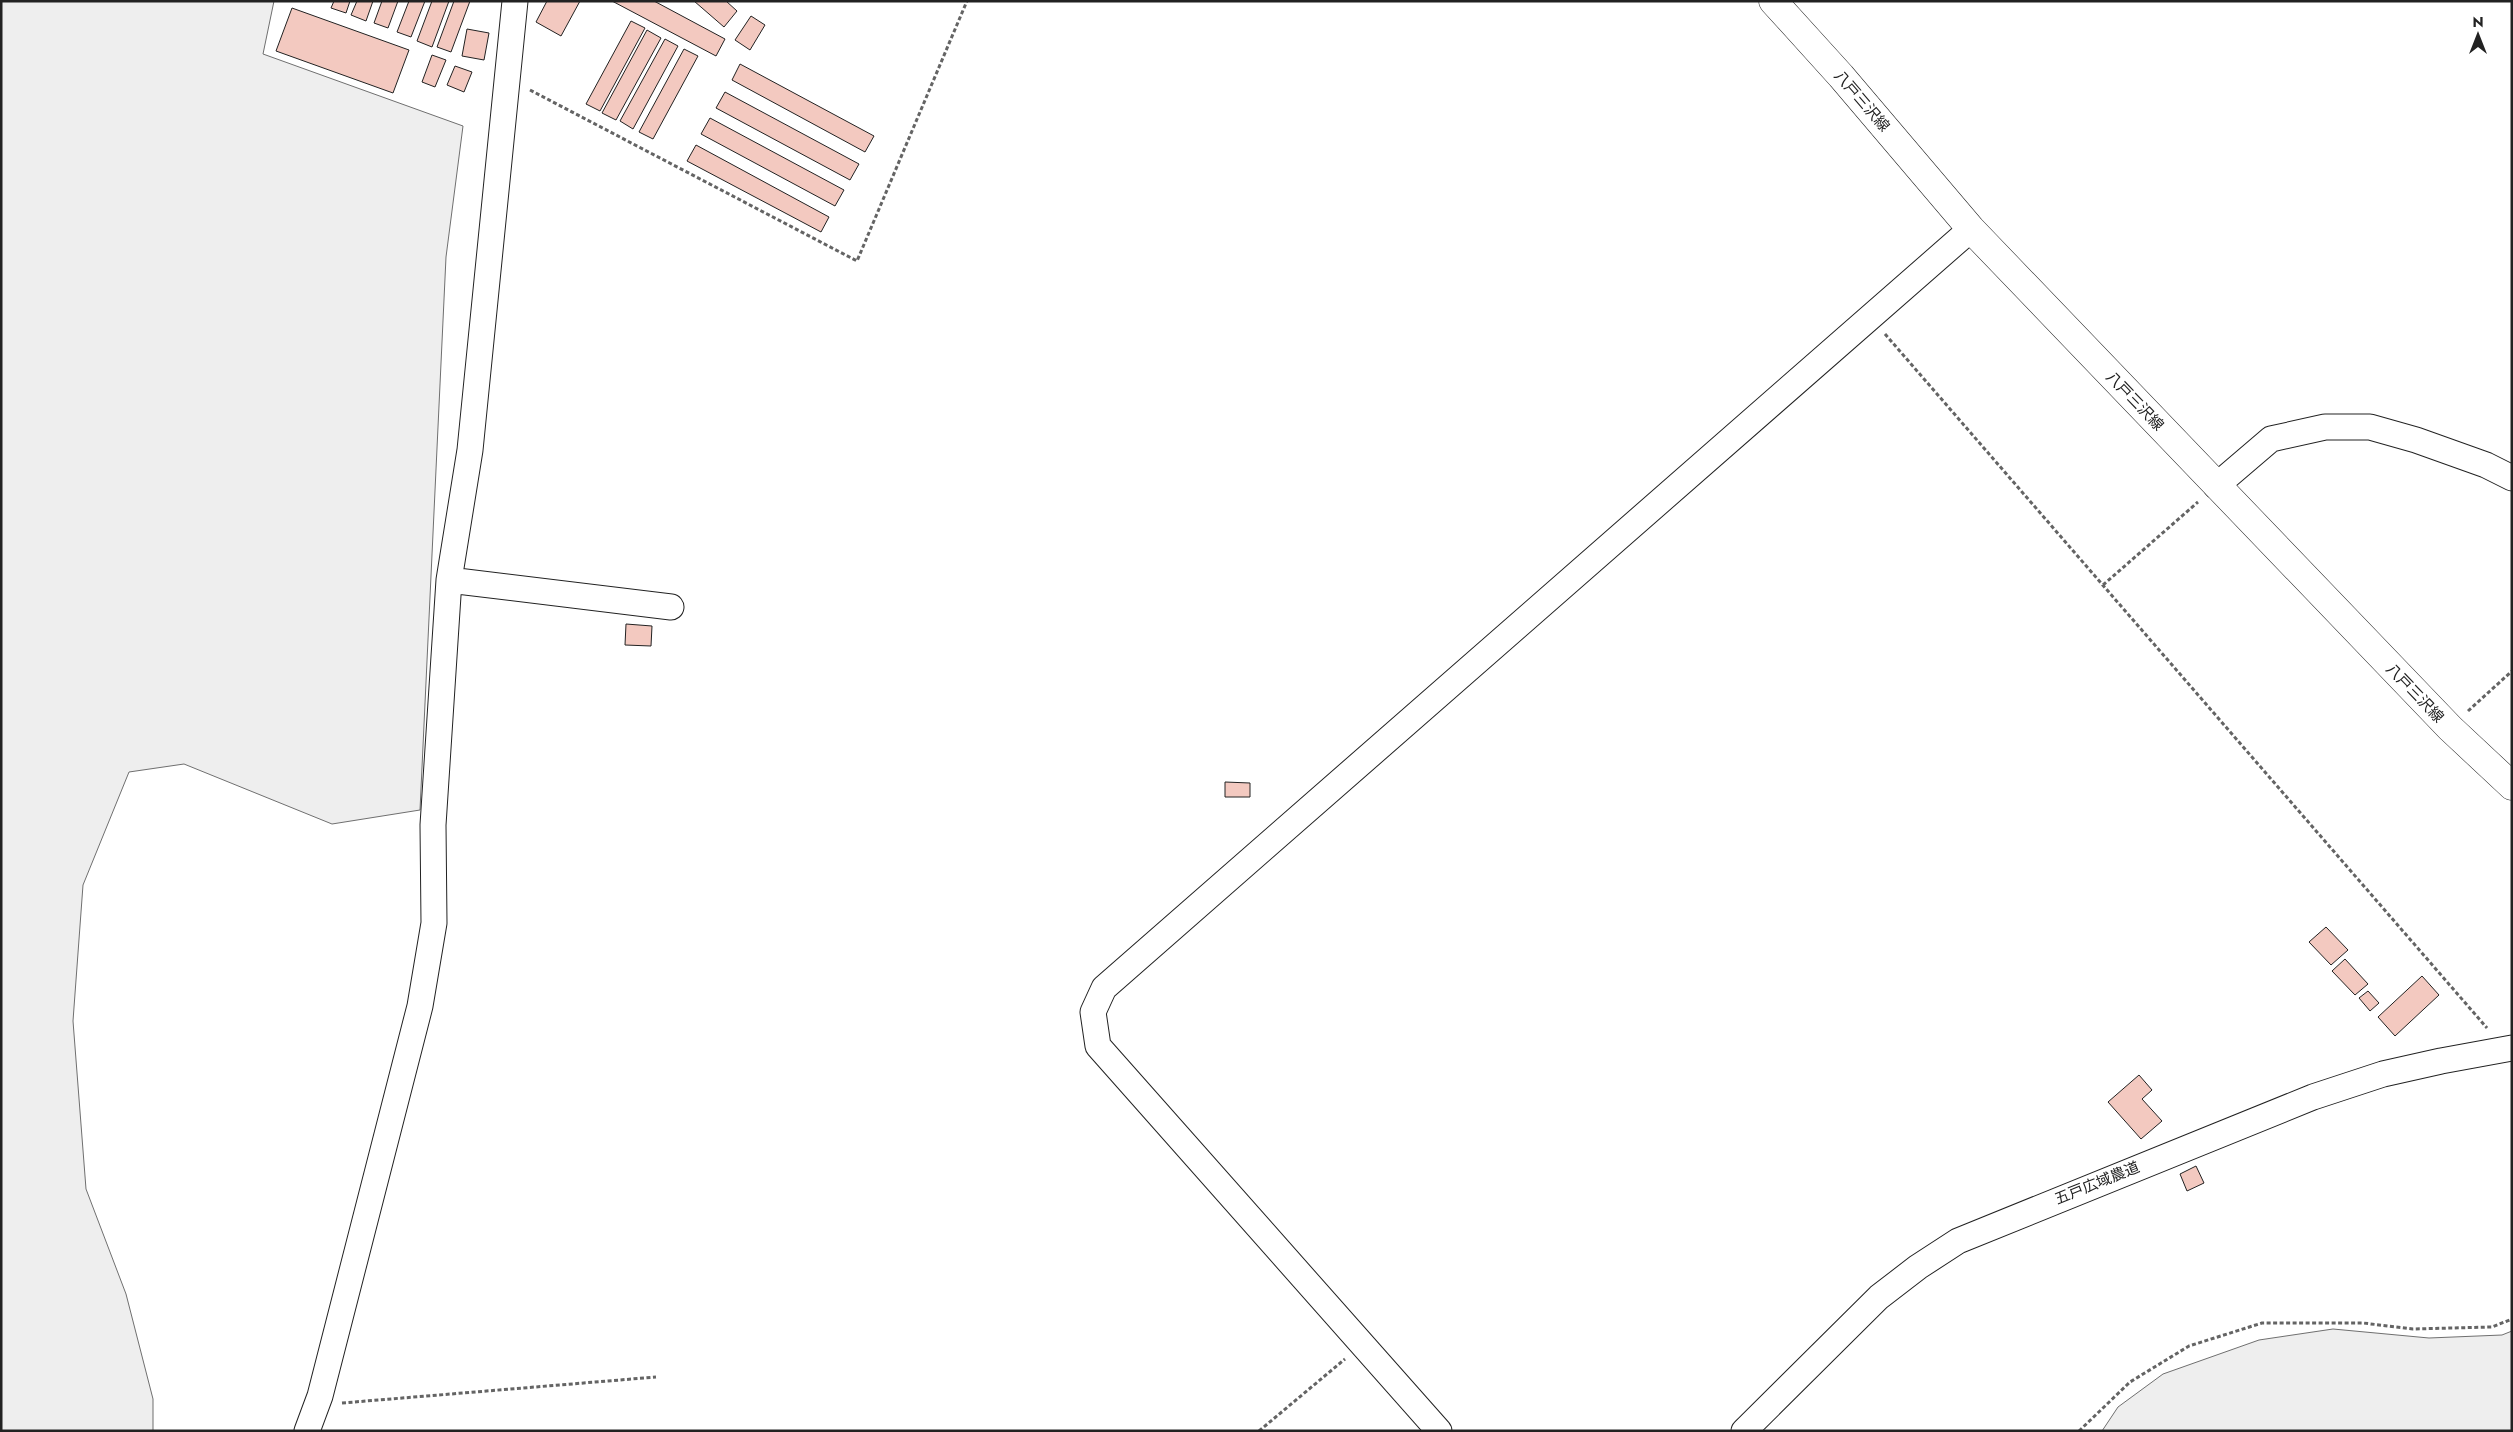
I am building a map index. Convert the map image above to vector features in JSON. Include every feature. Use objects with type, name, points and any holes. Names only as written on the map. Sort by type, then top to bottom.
[{"type":"main road","name":"八戸三沢線","points":[[1773,1],[1841,76],[1971,229],[2450,728],[2512,786]]},
{"type":"street","points":[[307,1431],[320,1396],[420,1006],[434,923],[433,825],[448,580],[470,450],[514,1]]},
{"type":"street","points":[[1439,1431],[1098,1046],[1093,1012],[1104,988],[1971,229]]},
{"type":"street","points":[[2216,486],[2271,439],[2325,427],[2370,427],[2477,462],[2512,478]]},
{"type":"street","points":[[448,580],[670,607]]},
{"type":"street","name":"五戸広域農道","points":[[1744,1431],[1879,1297],[1918,1267],[1958,1241],[2313,1097],[2383,1074],[2509,1049]]},
{"type":"path","points":[[506,76],[857,262],[968,1]]},
{"type":"path","points":[[1870,317],[2509,1049]]},
{"type":"path","points":[[2102,585],[2216,486]]},
{"type":"path","points":[[2450,728],[2512,671]]},
{"type":"path","points":[[2080,1431],[2130,1382],[2189,1346],[2262,1323],[2362,1323],[2413,1330],[2492,1327],[2512,1319]]},
{"type":"path","points":[[1259,1431],[1363,1344]]},
{"type":"path","points":[[320,1396],[338,1403],[656,1377]]},
{"type":"shaded area","points":[[1,1],[274,1],[263,54],[463,126],[446,257],[420,810],[332,824],[184,764],[129,772],[83,885],[73,1021],[86,1189],[126,1294],[153,1399],[153,1431],[1,1431]]},
{"type":"shaded area","points":[[2333,1329],[2429,1338],[2502,1335],[2512,1331],[2512,1431],[2102,1431],[2118,1407],[2163,1374],[2259,1340]]},
{"type":"building","points":[[334,1],[350,1],[346,13],[331,8]]},
{"type":"building","points":[[357,1],[373,1],[366,21],[351,15]]},
{"type":"building","points":[[382,1],[398,1],[388,28],[374,23]]},
{"type":"building","points":[[409,1],[425,1],[411,37],[397,32]]},
{"type":"building","points":[[432,1],[449,1],[432,47],[417,41]]},
{"type":"building","points":[[454,1],[470,1],[451,52],[437,47]]},
{"type":"building","points":[[547,1],[580,1],[561,36],[536,22]]},
{"type":"building","points":[[612,1],[654,1],[725,39],[716,56]]},
{"type":"building","points":[[694,1],[726,1],[737,11],[724,27]]},
{"type":"building","points":[[292,8],[409,50],[393,93],[276,51]]},
{"type":"building","points":[[751,16],[765,25],[750,50],[735,40]]},
{"type":"building","points":[[631,21],[645,28],[600,111],[586,104]]},
{"type":"building","points":[[467,29],[489,33],[484,60],[462,56]]},
{"type":"building","points":[[647,30],[661,38],[616,120],[602,113]]},
{"type":"building","points":[[665,39],[678,46],[633,129],[620,121]]},
{"type":"building","points":[[684,49],[698,56],[653,139],[639,132]]},
{"type":"building","points":[[432,55],[446,60],[435,87],[422,82]]},
{"type":"building","points":[[740,64],[874,136],[865,152],[732,80]]},
{"type":"building","points":[[455,66],[472,72],[464,92],[447,85]]},
{"type":"building","points":[[725,92],[859,164],[850,180],[716,108]]},
{"type":"building","points":[[710,118],[844,190],[835,206],[701,134]]},
{"type":"building","points":[[696,145],[829,217],[821,232],[687,161]]},
{"type":"building","points":[[626,624],[652,626],[651,646],[625,645]]},
{"type":"building","points":[[1225,782],[1250,783],[1250,797],[1225,797]]},
{"type":"building","points":[[2326,927],[2348,950],[2331,965],[2309,942]]},
{"type":"building","points":[[2345,959],[2368,984],[2355,995],[2332,971]]},
{"type":"building","points":[[2422,976],[2439,995],[2395,1036],[2378,1017]]},
{"type":"building","points":[[2368,991],[2379,1003],[2370,1011],[2359,998]]},
{"type":"building","points":[[2139,1075],[2152,1090],[2142,1099],[2162,1121],[2141,1139],[2108,1102]]},
{"type":"building","points":[[2196,1166],[2204,1183],[2187,1191],[2180,1174]]}]
